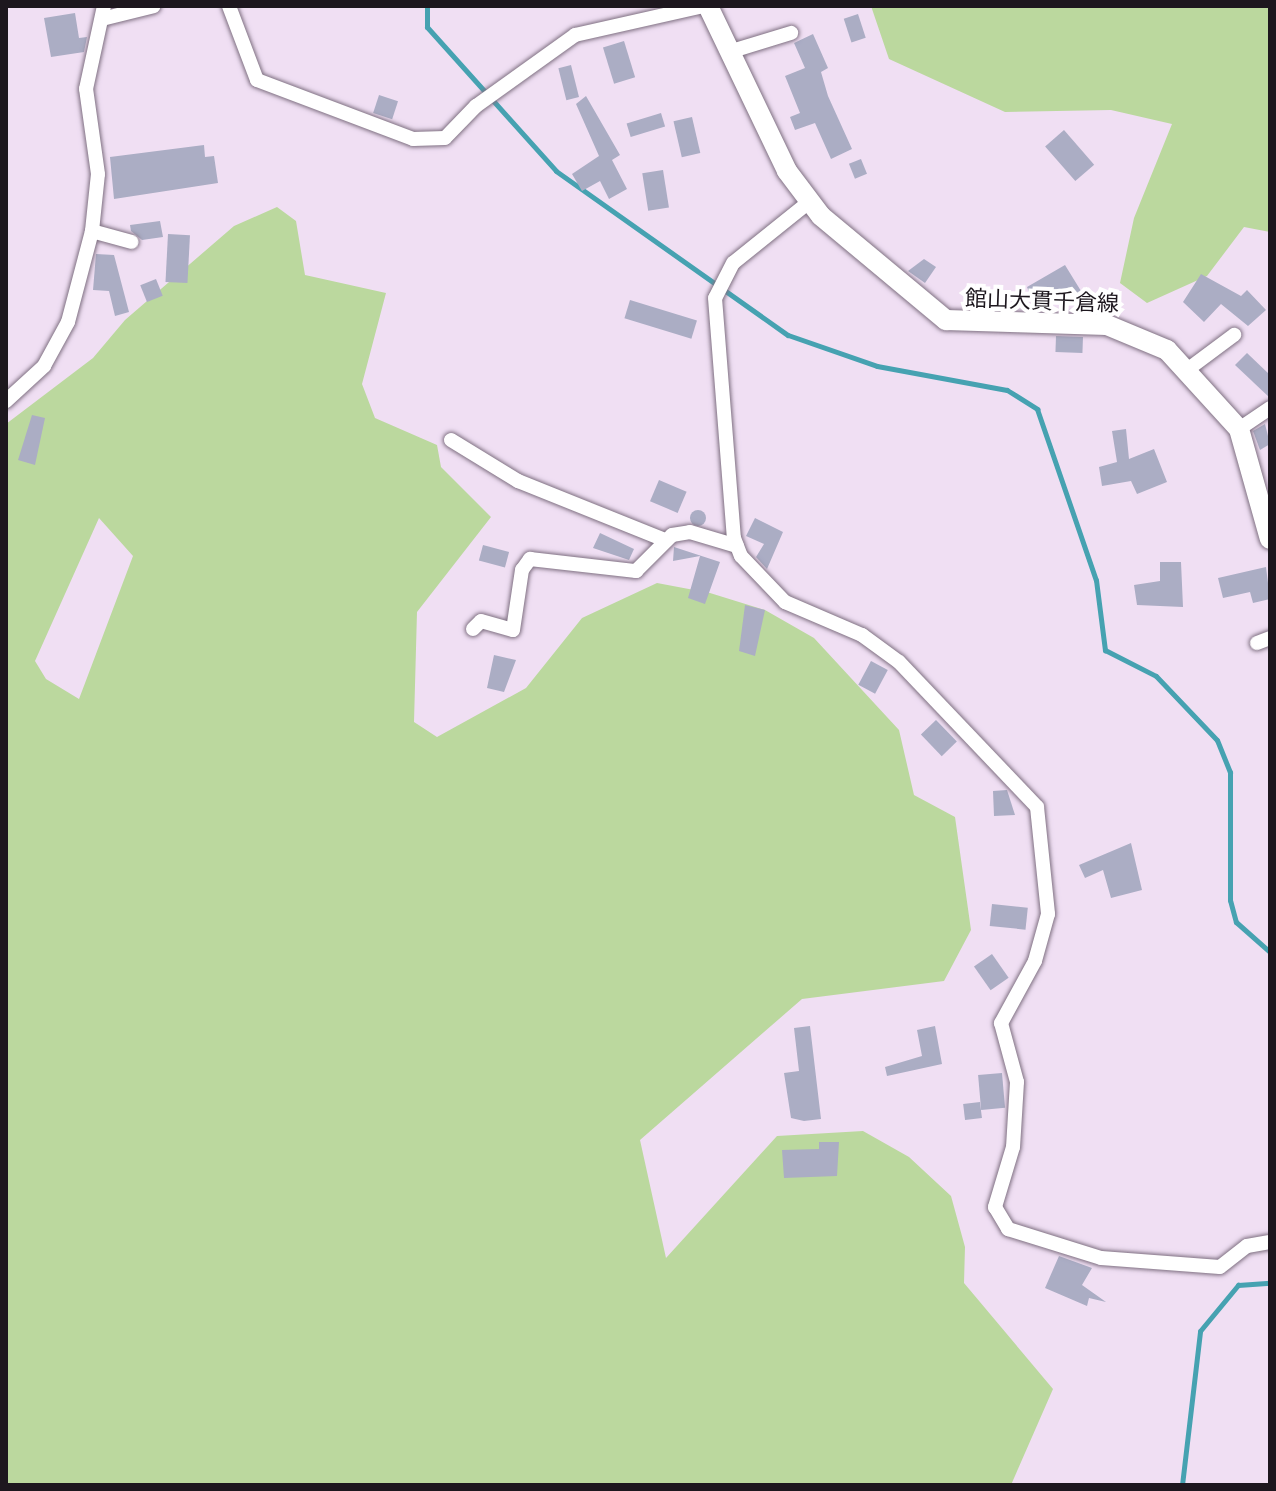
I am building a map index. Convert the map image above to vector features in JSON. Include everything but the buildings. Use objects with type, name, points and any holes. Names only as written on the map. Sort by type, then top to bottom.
[{"type":"main road","name":"館山大貫千倉線","points":[[706,6],[809,202],[946,320],[1124,328],[1154,341],[1187,370],[1239,429],[1270,539]]},
{"type":"street","points":[[6,401],[44,366],[68,322],[92,231],[98,174],[86,89],[105,12],[154,6]]},
{"type":"street","points":[[229,6],[257,80],[304,103],[413,139],[445,138],[476,106],[575,35],[706,6]]},
{"type":"street","points":[[732,51],[791,33]]},
{"type":"street","points":[[737,546],[715,298],[725,274],[809,202]]},
{"type":"street","points":[[92,231],[132,242]]},
{"type":"street","points":[[1187,370],[1234,335]]},
{"type":"street","points":[[1239,429],[1270,408]]},
{"type":"street","points":[[451,440],[518,481],[662,539],[690,532],[737,546],[785,602],[888,652],[1037,807],[1045,933],[1007,1006],[1000,1036],[1017,1082],[1013,1147],[995,1207],[1008,1229],[1101,1258],[1190,1268],[1220,1267],[1247,1246],[1270,1242]]},
{"type":"street","points":[[473,629],[481,621],[513,630],[522,570],[530,559],[636,571],[662,539]]},
{"type":"green space","points":[[871,6],[1270,6],[1270,232],[1244,227],[1207,276],[1147,303],[1120,283],[1134,218],[1172,124],[1111,110],[1005,112],[889,59]]},
{"type":"green space","points":[[277,207],[296,221],[305,275],[386,293],[362,384],[375,418],[437,445],[441,467],[491,517],[417,612],[414,722],[437,737],[526,688],[582,618],[657,583],[710,593],[765,610],[814,638],[899,730],[914,795],[955,817],[971,930],[944,981],[802,999],[640,1140],[666,1258],[777,1136],[863,1131],[909,1157],[951,1196],[965,1247],[964,1283],[1053,1389],[1011,1485],[6,1485],[6,424],[93,358],[125,320],[234,226]],"holes":[[[99,518],[133,556],[79,699],[46,679],[35,661]]]},
{"type":"waterway","points":[[427,6],[427,27],[556,171],[788,335],[877,366],[1007,390],[1037,409],[1096,580],[1105,650],[1156,676],[1217,740],[1230,772],[1230,900],[1236,922],[1270,952]]},
{"type":"waterway","points":[[1182,1485],[1200,1331],[1238,1285],[1270,1283]]}]
